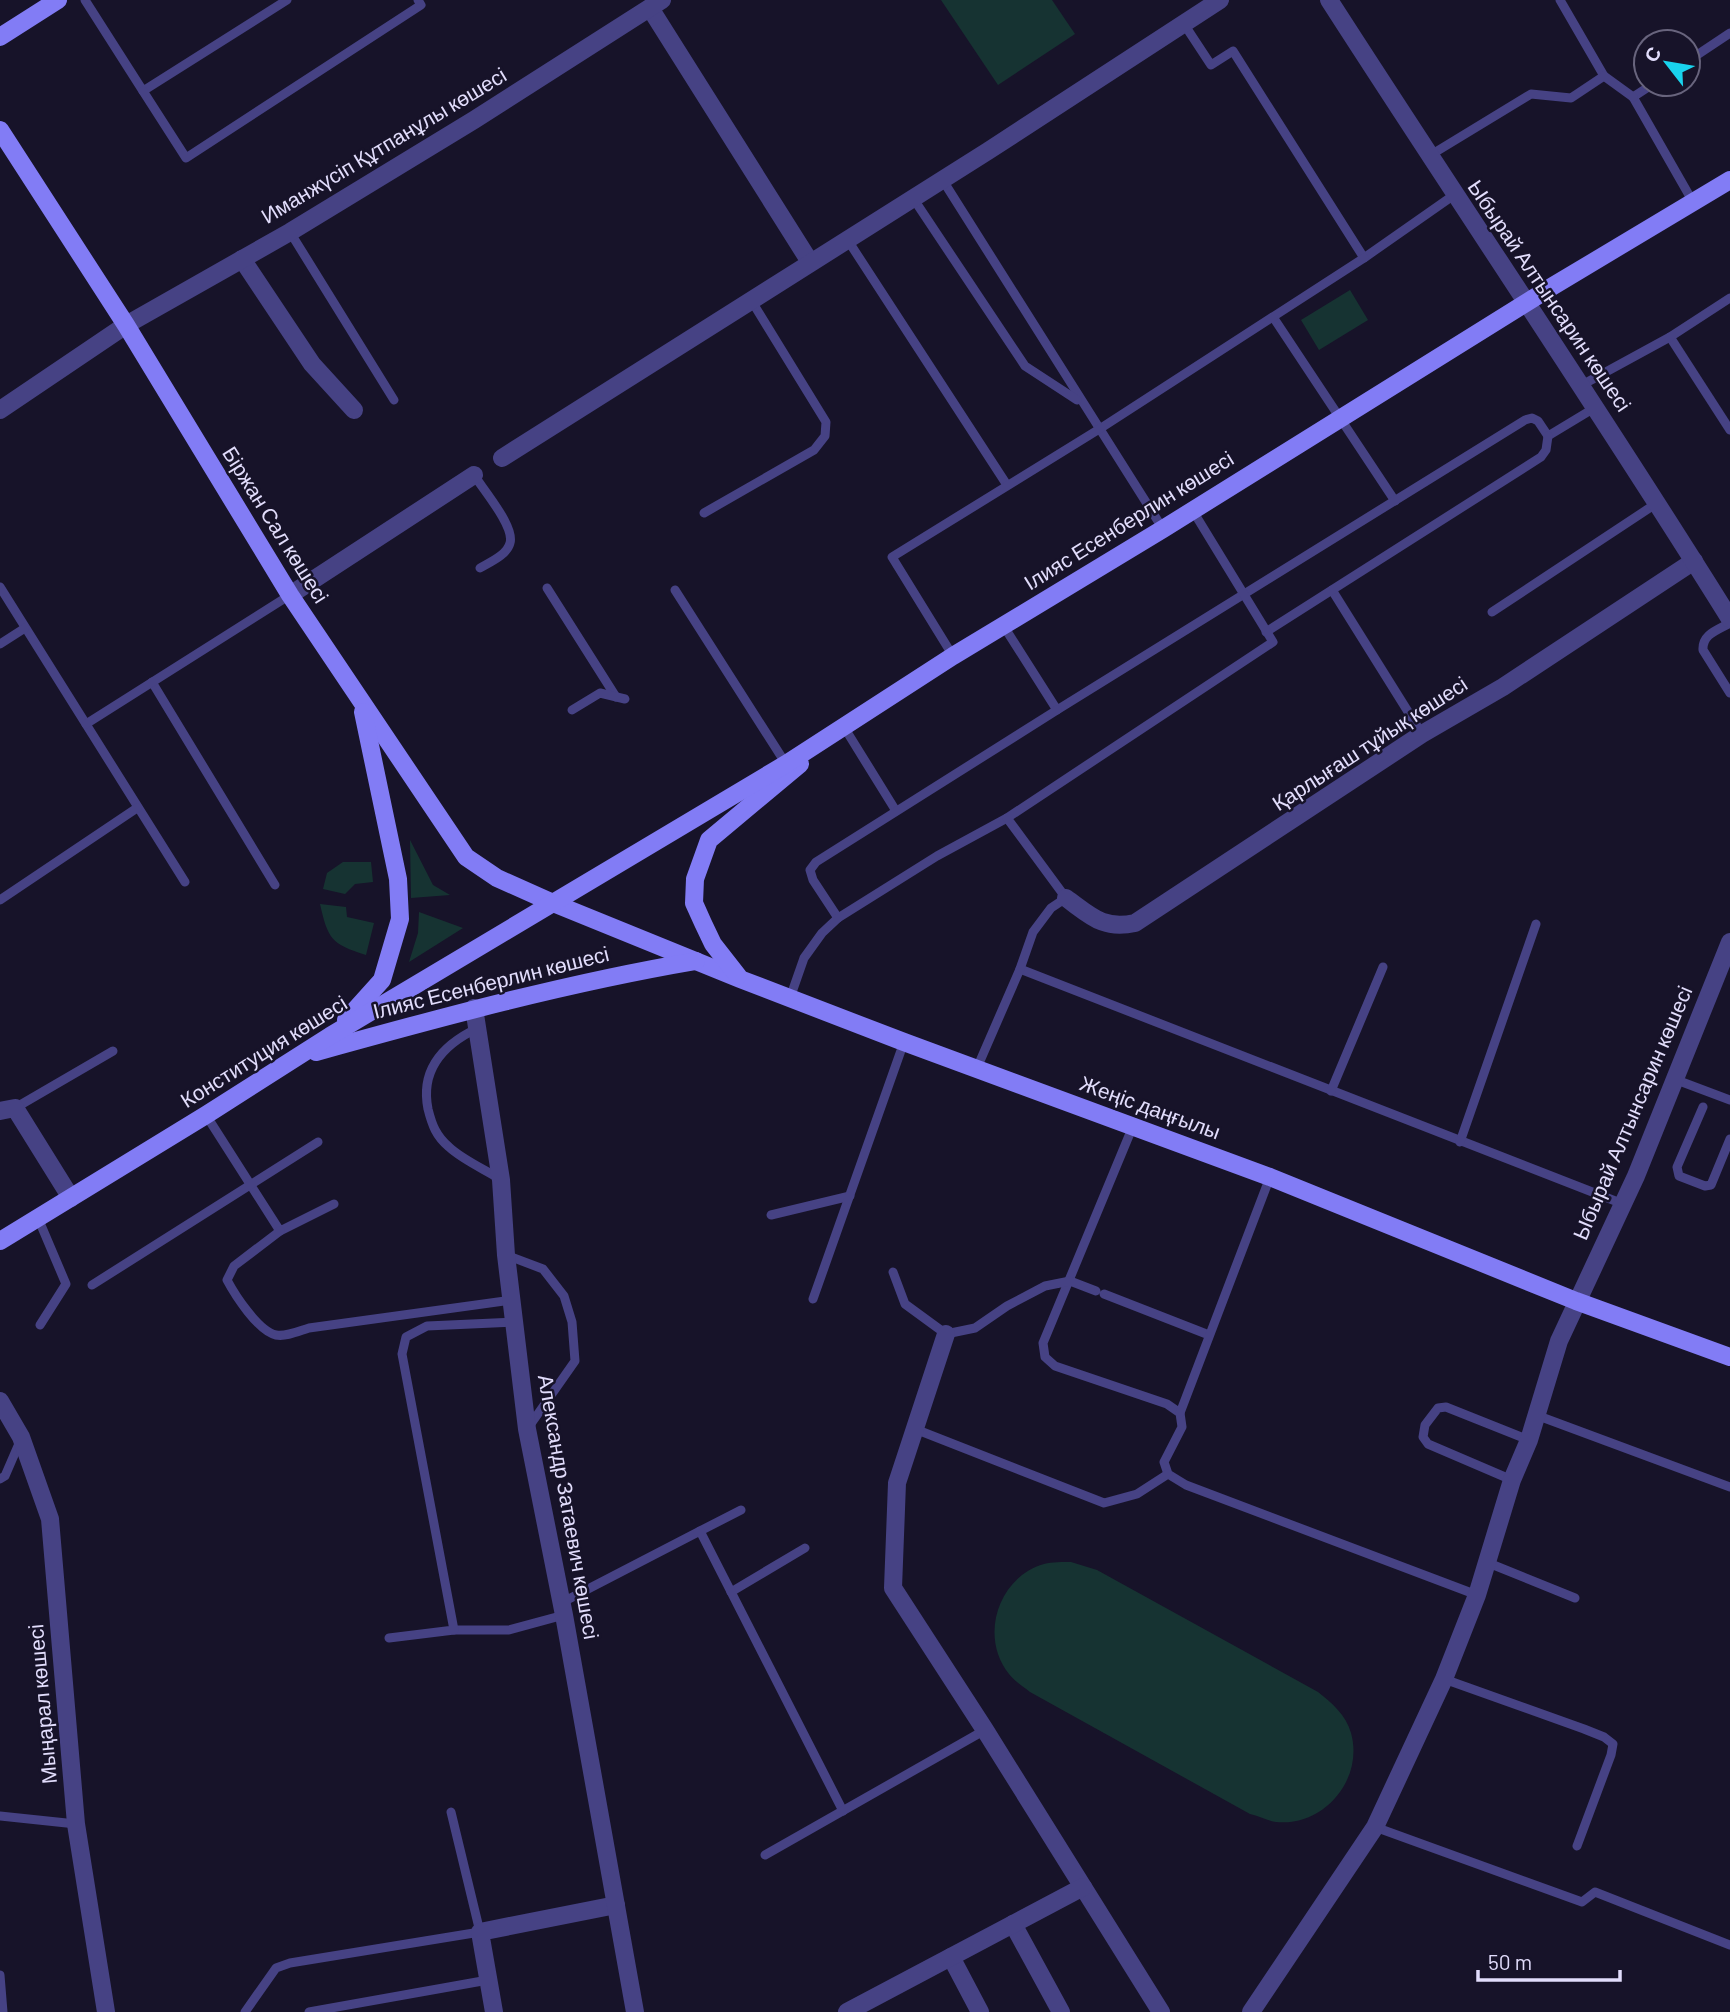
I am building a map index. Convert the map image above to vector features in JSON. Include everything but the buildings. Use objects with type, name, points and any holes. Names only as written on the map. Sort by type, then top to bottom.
[{"type":"main road","points":[[0,37],[58,0]]},
{"type":"main road","name":"Біржан Сал көшесі","points":[[0,130],[126,324],[290,594],[466,857],[497,878],[553,902]]},
{"type":"main road","name":"Ілияс Есенберлин көшесі","points":[[553,902],[786,764],[953,656],[1163,529],[1339,417],[1730,180]]},
{"type":"main road","points":[[330,1036],[382,980],[400,919],[398,879],[360,701]]},
{"type":"main road","points":[[740,979],[713,944],[694,903],[695,879],[709,840],[839,731]]},
{"type":"main road","name":"Жеңіс даңғылы","points":[[553,902],[740,979],[1270,1177],[1576,1301],[1730,1357]]},
{"type":"main road","name":"Конституция көшесі","points":[[0,1241],[330,1036],[553,902]]},
{"type":"main road","name":"Ілияс Есенберлин көшесі","points":[[299,1056],[581,982],[696,961]]},
{"type":"street","points":[[502,458],[1220,0]]},
{"type":"street","name":"Ыбырай Алтынсарин көшесі","points":[[1329,0],[1454,195],[1582,385],[1730,621]]},
{"type":"street","points":[[656,4],[810,262]]},
{"type":"street","name":"Иманжүсіп Құтпанұлы көшесі","points":[[0,410],[126,324],[290,232],[474,120],[656,4]]},
{"type":"street","points":[[242,259],[312,363],[354,410]]},
{"type":"street","points":[[290,594],[474,475]]},
{"type":"street","name":"Қарлығаш тұйық көшесі","points":[[1066,898],[1100,922],[1120,926],[1135,923],[1422,734],[1503,687],[1694,561]]},
{"type":"street","name":"Ыбырай Алтынсарин көшесі","points":[[1251,2012],[1375,1827],[1444,1679],[1477,1595],[1559,1341],[1623,1204],[1730,942]]},
{"type":"street","name":"Александр Затаевич көшесі","points":[[474,1008],[501,1180],[506,1255],[527,1429],[563,1609],[635,2012]]},
{"type":"street","points":[[8,1110],[71,1198]]},
{"type":"street","points":[[946,1334],[897,1483],[893,1588],[1161,2012]]},
{"type":"street","name":"Мыңарал көшесі","points":[[0,1401],[21,1437],[50,1519],[76,1824],[106,2012]]},
{"type":"street","points":[[847,2012],[1083,1887]]},
{"type":"street","points":[[494,2012],[480,1932],[616,1905]]},
{"type":"street","points":[[1013,1924],[1062,2012]]},
{"type":"street","points":[[951,1957],[980,2012]]},
{"type":"lane","points":[[85,0],[186,158],[421,5],[418,0]]},
{"type":"lane","points":[[143,91],[286,0]]},
{"type":"lane","points":[[1560,0],[1604,76],[1632,96]]},
{"type":"lane","points":[[1184,24],[1210,65],[1233,51],[1364,258]]},
{"type":"lane","points":[[1702,52],[1730,33]]},
{"type":"lane","points":[[1429,156],[1531,94],[1571,98],[1604,76]]},
{"type":"lane","points":[[1634,98],[1693,202]]},
{"type":"lane","points":[[942,179],[1163,529]]},
{"type":"lane","points":[[953,656],[892,556],[1101,428],[1364,258],[1454,195]]},
{"type":"lane","points":[[913,198],[1025,366],[1082,402]]},
{"type":"lane","points":[[290,232],[394,400]]},
{"type":"lane","points":[[847,239],[1007,485]]},
{"type":"lane","points":[[1582,385],[1670,337],[1730,298]]},
{"type":"lane","points":[[704,513],[814,450],[825,436],[827,422],[751,300]]},
{"type":"lane","points":[[1273,317],[1395,500]]},
{"type":"lane","points":[[1670,337],[1730,430]]},
{"type":"lane","points":[[1548,436],[1596,407]]},
{"type":"lane","points":[[838,918],[813,880],[810,870],[816,862],[1525,420],[1532,418],[1538,421],[1548,436],[1546,450],[1541,457],[1266,632]]},
{"type":"lane","points":[[474,475],[503,517],[511,540],[509,547],[500,556],[480,568]]},
{"type":"lane","points":[[1492,611],[1657,503]]},
{"type":"lane","points":[[790,998],[804,958],[822,933],[838,918],[937,856],[1007,818],[1273,642],[1192,510]]},
{"type":"lane","points":[[0,587],[136,808],[185,882]]},
{"type":"lane","points":[[547,587],[620,698],[600,693],[572,710]]},
{"type":"lane","points":[[675,590],[786,764]]},
{"type":"lane","points":[[1332,590],[1422,734]]},
{"type":"lane","points":[[86,723],[290,594]]},
{"type":"lane","points":[[1730,621],[1708,635],[1702,643],[1703,650],[1730,693]]},
{"type":"lane","points":[[1003,625],[1057,710]]},
{"type":"lane","points":[[0,644],[25,628]]},
{"type":"lane","points":[[152,682],[275,885]]},
{"type":"lane","points":[[839,731],[896,811]]},
{"type":"lane","points":[[0,900],[136,808]]},
{"type":"lane","points":[[977,1068],[1033,932],[1051,908],[1066,898],[1007,818]]},
{"type":"lane","points":[[1460,1142],[1535,924]]},
{"type":"lane","points":[[1331,1091],[1383,967]]},
{"type":"lane","points":[[1020,969],[1623,1204]]},
{"type":"lane","points":[[478,1028],[455,1039],[438,1058],[427,1077],[426,1096],[432,1128],[449,1148],[501,1180]]},
{"type":"lane","points":[[813,1299],[904,1042]]},
{"type":"lane","points":[[8,1110],[113,1051]]},
{"type":"lane","points":[[1674,1079],[1730,1100]]},
{"type":"lane","points":[[1703,1107],[1677,1167],[1679,1176],[1705,1186],[1711,1185],[1730,1139]]},
{"type":"lane","points":[[206,1115],[280,1231]]},
{"type":"lane","points":[[1133,1126],[1044,1343],[1045,1357],[1055,1366],[1167,1404],[1180,1413]]},
{"type":"lane","points":[[92,1285],[318,1142]]},
{"type":"lane","points":[[1270,1177],[1180,1413],[1182,1427],[1164,1462],[1168,1474],[1186,1485],[1477,1595]]},
{"type":"lane","points":[[771,1215],[850,1196]]},
{"type":"lane","points":[[334,1204],[280,1231],[234,1266],[227,1280],[234,1295],[264,1329],[274,1335],[512,1300]]},
{"type":"lane","points":[[38,1218],[66,1284],[40,1325]]},
{"type":"lane","points":[[506,1255],[543,1269],[564,1296],[575,1344],[575,1361],[527,1429]]},
{"type":"lane","points":[[893,1272],[905,1304],[946,1334],[975,1328],[1007,1306],[1045,1286],[1070,1282],[1209,1335]]},
{"type":"lane","points":[[454,1630],[401,1354],[406,1337],[427,1326],[515,1322]]},
{"type":"lane","points":[[1512,1480],[1428,1444],[1423,1437],[1425,1425],[1438,1408],[1446,1407],[1529,1440]]},
{"type":"lane","points":[[1536,1415],[1730,1487]]},
{"type":"lane","points":[[915,1429],[1104,1503],[1137,1494],[1168,1474]]},
{"type":"lane","points":[[0,1479],[5,1476],[21,1437]]},
{"type":"lane","points":[[389,1638],[454,1630],[509,1630],[563,1609],[741,1510]]},
{"type":"lane","points":[[700,1531],[842,1811]]},
{"type":"lane","points":[[732,1592],[805,1548]]},
{"type":"lane","points":[[1486,1562],[1575,1598]]},
{"type":"lane","points":[[1444,1679],[1584,1729],[1613,1744],[1577,1846]]},
{"type":"lane","points":[[765,1855],[985,1730]]},
{"type":"lane","points":[[245,2012],[276,1968],[290,1963],[480,1932],[451,1812]]},
{"type":"lane","points":[[0,1816],[76,1824]]},
{"type":"lane","points":[[1375,1827],[1582,1902],[1595,1892],[1730,1945]]},
{"type":"lane","points":[[0,1975],[3,2012]]},
{"type":"lane","points":[[309,2012],[488,1980]]},
{"type":"green space","points":[[941,0],[1052,0],[1075,34],[998,85]]},
{"type":"green space","points":[[1350,290],[1368,320],[1319,350],[1301,320]]},
{"type":"green space","points":[[410,840],[433,885],[450,895],[411,898]]},
{"type":"green space","points":[[343,862],[371,862],[373,882],[355,884],[345,894],[323,889],[327,873]]},
{"type":"green space","points":[[320,904],[346,907],[347,917],[374,923],[366,955],[333,939]]},
{"type":"green space","points":[[419,912],[463,928],[409,962],[418,933]]},
{"type":"green space","points":[[1071,1562],[1097,1570],[1318,1692],[1338,1710],[1351,1733],[1352,1767],[1346,1783],[1336,1797],[1310,1817],[1294,1821],[1276,1822],[1250,1814],[1030,1692],[1013,1679],[1000,1659],[995,1643],[998,1610],[1005,1595],[1015,1581],[1028,1571],[1047,1563]]}]
